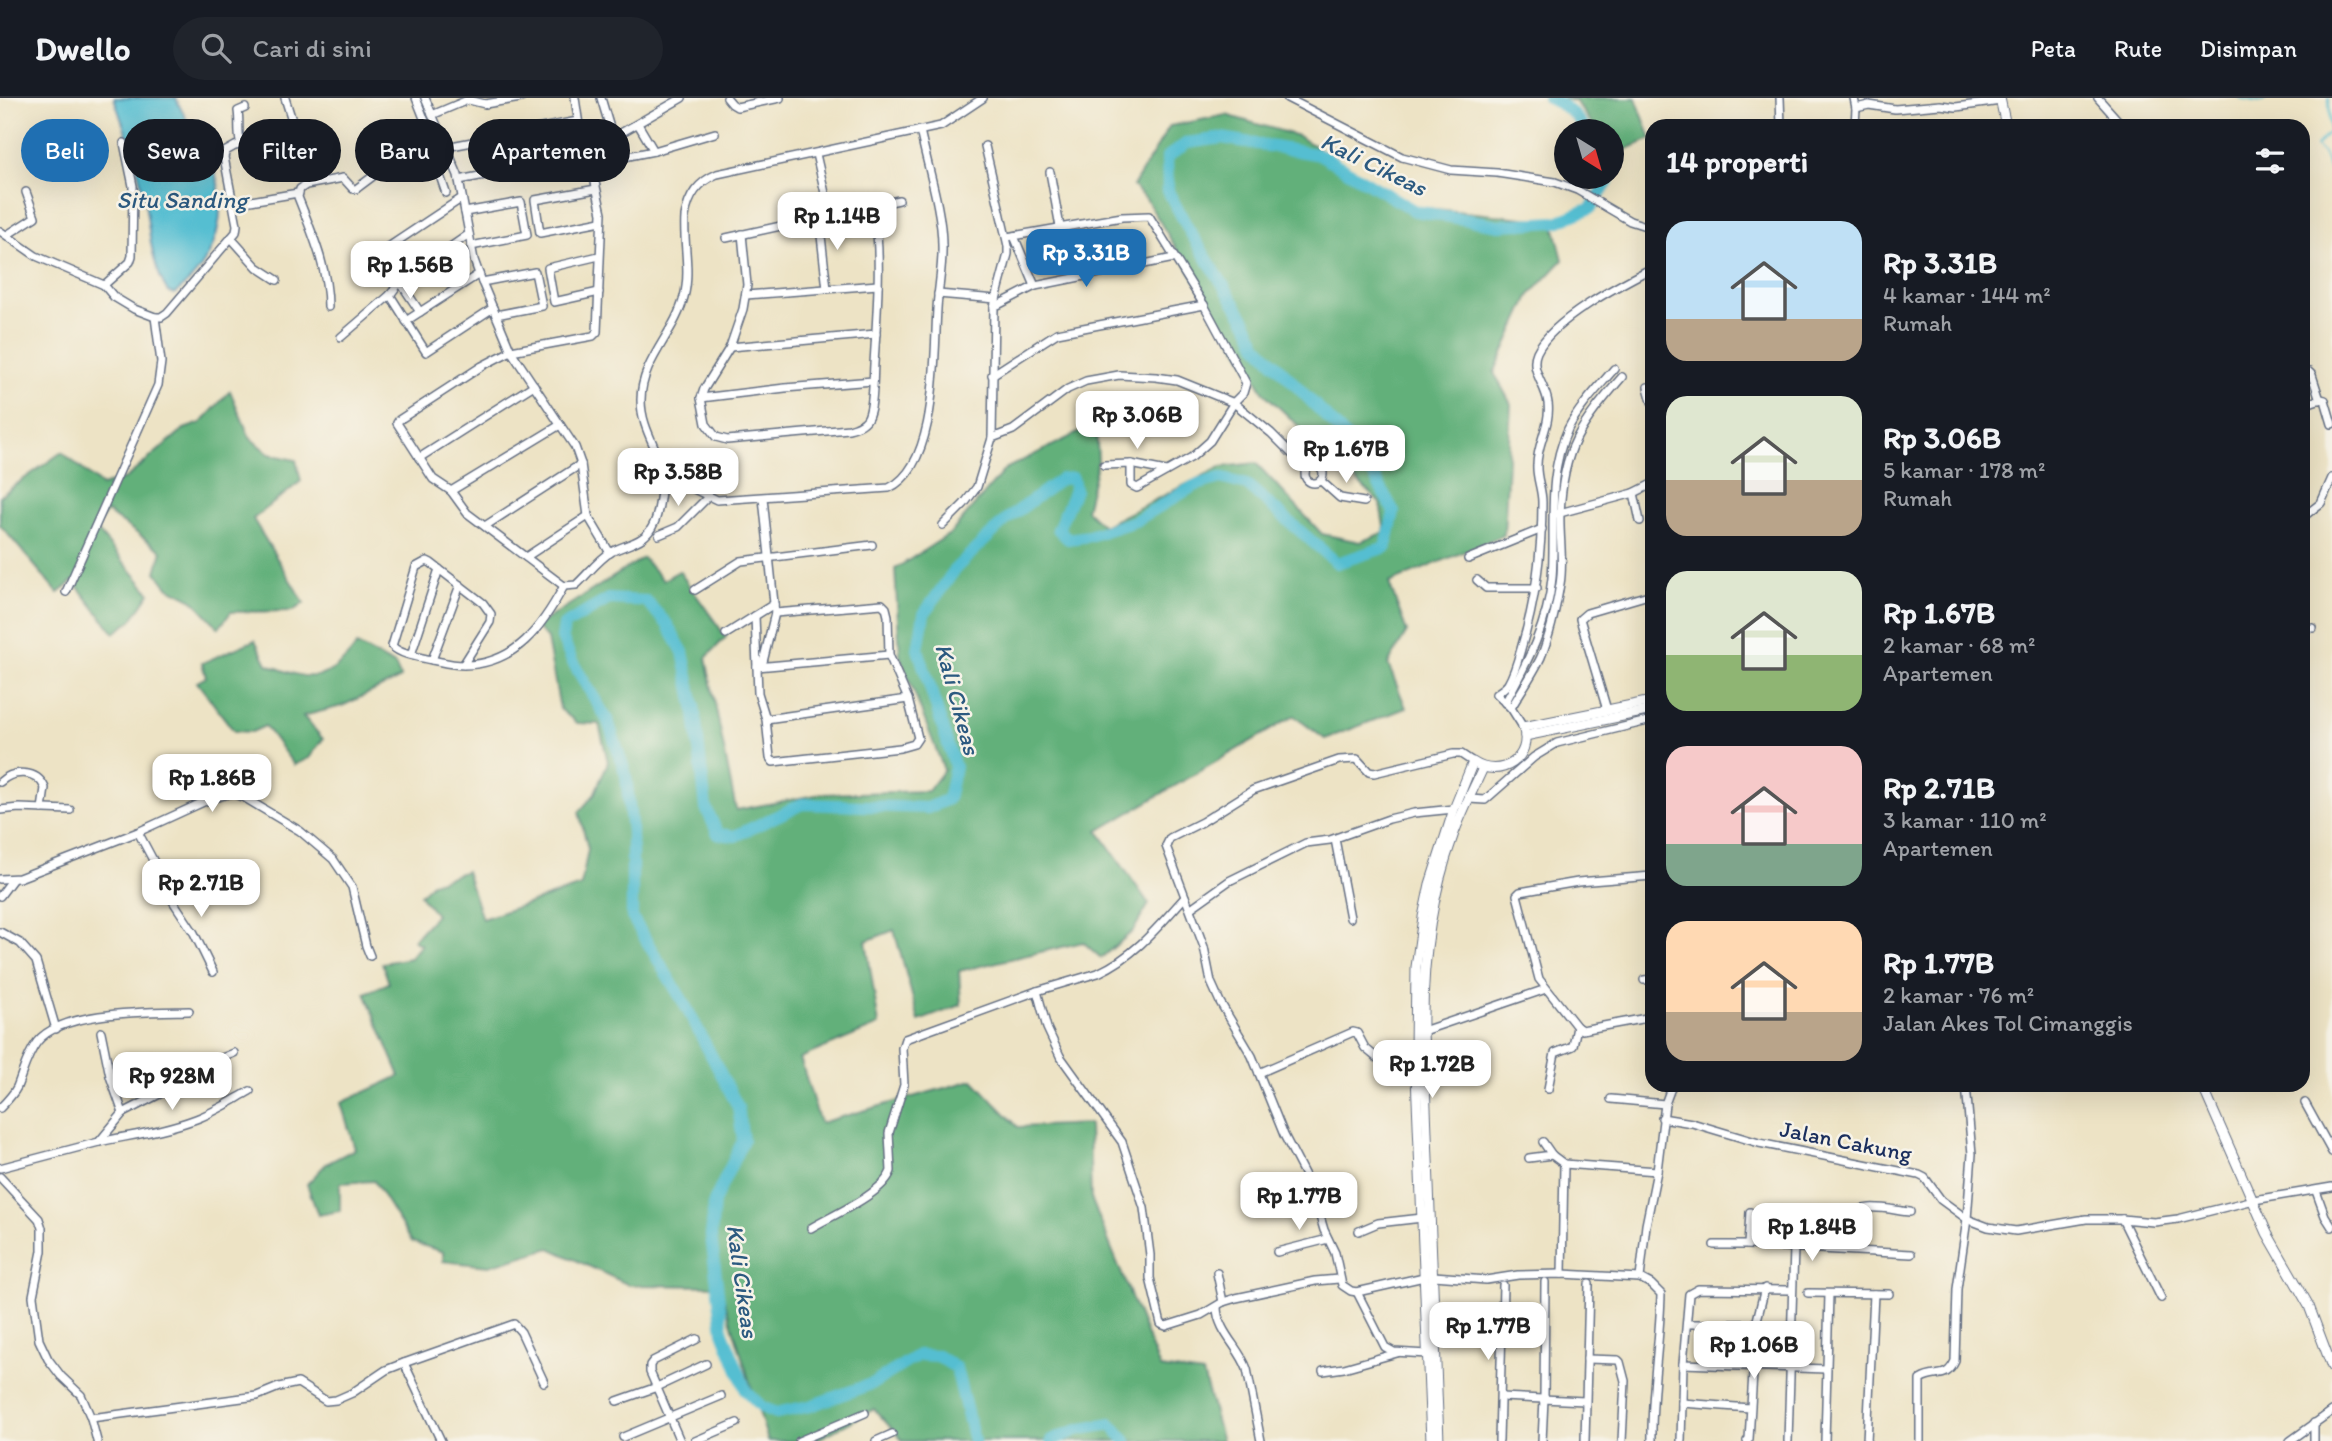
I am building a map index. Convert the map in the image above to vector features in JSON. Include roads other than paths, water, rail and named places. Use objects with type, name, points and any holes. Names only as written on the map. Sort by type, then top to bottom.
[{"type":"main road","points":[[2001,100],[2005,119]]},
{"type":"main road","points":[[1524,731],[1645,702]]},
{"type":"main road","points":[[1524,731],[1645,711]]},
{"type":"main road","points":[[1439,1441],[1429,1277],[1423,1031],[1418,1008],[1416,967],[1430,884],[1454,809],[1473,762],[1483,768],[1496,770],[1510,765],[1520,754],[1524,731]]},
{"type":"main road","points":[[1431,1441],[1427,1354],[1429,1277],[1422,1218],[1415,1051],[1418,1008],[1431,917],[1452,836],[1483,768]]},
{"type":"main road","points":[[2205,1092],[2267,1233],[2309,1306],[2332,1367]]},
{"type":"street","points":[[285,98],[291,119]]},
{"type":"street","points":[[416,98],[423,119]]},
{"type":"street","points":[[425,98],[434,119]]},
{"type":"street","points":[[432,115],[470,99],[485,104],[521,98]]},
{"type":"street","points":[[575,98],[578,119]]},
{"type":"street","points":[[602,98],[607,119]]},
{"type":"street","points":[[630,128],[682,98]]},
{"type":"street","points":[[727,98],[737,107],[780,98]]},
{"type":"street","points":[[594,182],[601,221],[598,328],[593,336],[512,351],[482,366],[399,420],[398,427],[433,479],[451,491],[467,513],[564,586],[576,585],[610,553],[635,543],[653,526],[663,468],[644,426],[641,399],[653,358],[673,323],[684,296],[684,228],[689,199],[699,186],[717,174],[941,126],[984,98]]},
{"type":"street","points":[[1287,98],[1402,157],[1451,170],[1555,182],[1577,190],[1630,221],[1645,226]]},
{"type":"street","points":[[1298,98],[1308,108]]},
{"type":"street","points":[[1780,98],[1780,119]]},
{"type":"street","points":[[1854,98],[1855,119]]},
{"type":"street","points":[[2098,98],[2117,119]]},
{"type":"street","points":[[1856,108],[1869,105],[1892,108],[1940,105],[1956,107],[2001,100]]},
{"type":"street","points":[[240,119],[238,111],[245,108]]},
{"type":"street","points":[[638,124],[654,151]]},
{"type":"street","points":[[663,468],[717,500],[889,488],[897,484],[913,463],[925,438],[931,406],[943,247],[919,130]]},
{"type":"street","points":[[630,156],[715,133]]},
{"type":"street","points":[[454,145],[509,135],[516,169],[459,180]]},
{"type":"street","points":[[26,192],[35,217],[3,233],[36,256],[104,285],[114,297],[134,309],[161,317],[231,238],[237,225],[224,156],[228,149],[238,146]]},
{"type":"street","points":[[985,146],[1011,237],[1035,286]]},
{"type":"street","points":[[816,154],[830,215]]},
{"type":"street","points":[[454,167],[459,180],[471,246],[494,312],[512,351],[575,447],[581,464],[588,516],[610,553]]},
{"type":"street","points":[[1050,172],[1060,227]]},
{"type":"street","points":[[233,204],[298,193],[302,187],[313,183],[343,178],[353,189],[365,182]]},
{"type":"street","points":[[104,285],[130,262],[132,256],[132,182]]},
{"type":"street","points":[[442,182],[446,194]]},
{"type":"street","points":[[596,189],[535,200],[540,233],[601,221]]},
{"type":"street","points":[[298,193],[320,254],[326,277],[328,307]]},
{"type":"street","points":[[420,312],[400,282],[387,248],[462,198]]},
{"type":"street","points":[[726,238],[899,200]]},
{"type":"street","points":[[465,212],[521,202],[527,235],[471,246]]},
{"type":"street","points":[[743,234],[746,295],[730,348],[701,398],[706,424],[716,437],[727,440],[849,429],[865,422],[869,417],[878,285],[874,206]]},
{"type":"street","points":[[1011,237],[1145,215],[1153,222],[1204,305],[1246,383],[1243,393],[1210,441],[1192,457],[1137,488],[1131,485],[1131,464]]},
{"type":"street","points":[[819,218],[827,289]]},
{"type":"street","points":[[341,337],[390,295],[400,282],[469,234]]},
{"type":"street","points":[[943,524],[964,504],[976,487],[992,438],[995,303],[1011,237]]},
{"type":"street","points":[[231,238],[257,267],[277,280]]},
{"type":"street","points":[[599,292],[554,302],[548,268],[600,256]]},
{"type":"street","points":[[938,293],[995,303],[1035,286],[1174,258]]},
{"type":"street","points":[[390,295],[426,352],[494,312],[542,306],[536,272],[482,282]]},
{"type":"street","points":[[1524,731],[1508,705],[1496,694],[1507,685],[1518,659],[1537,588],[1541,489],[1536,463],[1549,419],[1544,386],[1536,372],[1537,354],[1550,335],[1586,306],[1645,272]]},
{"type":"street","points":[[406,321],[479,274]]},
{"type":"street","points":[[746,295],[878,285]]},
{"type":"street","points":[[992,375],[1057,333],[1204,305]]},
{"type":"street","points":[[66,592],[158,386],[161,362],[155,317]]},
{"type":"street","points":[[730,348],[876,334]]},
{"type":"street","points":[[1508,705],[1541,656],[1555,611],[1561,581],[1555,474],[1569,427],[1614,369]]},
{"type":"street","points":[[2310,373],[2320,400]]},
{"type":"street","points":[[992,438],[1013,430],[1068,389],[1104,376],[1119,374],[1177,380],[1234,403],[1306,468]]},
{"type":"street","points":[[1508,705],[1530,657],[1546,609],[1552,579],[1552,524],[1578,433],[1622,377]]},
{"type":"street","points":[[701,398],[785,387],[873,381]]},
{"type":"street","points":[[419,458],[534,385]]},
{"type":"street","points":[[2310,402],[2323,399],[2332,424]]},
{"type":"street","points":[[451,491],[560,425]]},
{"type":"street","points":[[485,526],[581,464]]},
{"type":"street","points":[[1104,465],[1131,464],[1167,471]]},
{"type":"street","points":[[1319,466],[1323,474],[1321,481],[1315,484],[1307,481],[1304,472],[1306,468],[1319,466]]},
{"type":"street","points":[[2310,512],[2321,503],[2332,478]]},
{"type":"street","points":[[1321,481],[1340,498],[1364,502]]},
{"type":"street","points":[[1556,514],[1634,493],[1645,488]]},
{"type":"street","points":[[1634,493],[1640,521]]},
{"type":"street","points":[[659,535],[678,527],[708,497]]},
{"type":"street","points":[[759,667],[774,609],[763,498]]},
{"type":"street","points":[[526,557],[588,516]]},
{"type":"street","points":[[1468,559],[1552,524]]},
{"type":"street","points":[[695,590],[736,563],[768,556],[872,545]]},
{"type":"street","points":[[463,665],[490,622],[491,614],[483,603],[426,561],[416,568],[392,646],[411,655],[463,665],[491,661],[515,651],[548,614],[564,586]]},
{"type":"street","points":[[411,655],[439,569]]},
{"type":"street","points":[[1477,580],[1486,588],[1537,588]]},
{"type":"street","points":[[432,660],[460,585]]},
{"type":"street","points":[[1607,710],[1580,619],[1587,613],[1645,596]]},
{"type":"street","points":[[726,634],[755,616],[774,609],[881,604],[886,608],[888,616],[889,654],[908,699],[918,738],[914,744],[900,748],[773,762],[770,758],[766,719],[758,694],[755,616]]},
{"type":"street","points":[[759,667],[889,654]]},
{"type":"street","points":[[766,719],[908,699]]},
{"type":"street","points":[[1469,799],[1485,800],[1534,757],[1557,743],[1645,722]]},
{"type":"street","points":[[1473,762],[1461,754],[1454,754],[1374,773],[1357,759],[1339,761],[1253,790],[1202,822],[1170,838],[1167,849],[1191,908],[1215,990],[1250,1051],[1284,1135],[1312,1189],[1337,1263],[1339,1279],[1345,1288],[1357,1292],[1429,1277],[1486,1280],[1518,1275],[1562,1274],[1640,1278],[1661,1294],[1652,1441]]},
{"type":"street","points":[[0,782],[17,773],[38,778],[45,788],[42,809]]},
{"type":"street","points":[[0,879],[12,880],[232,793],[300,831],[333,859],[352,887],[370,956]]},
{"type":"street","points":[[1191,908],[1229,881],[1306,843],[1335,839],[1389,819],[1414,813],[1454,809]]},
{"type":"street","points":[[0,810],[70,810]]},
{"type":"street","points":[[138,832],[154,862],[161,883],[194,933],[213,972]]},
{"type":"street","points":[[1335,839],[1350,918]]},
{"type":"street","points":[[1645,877],[1578,882],[1520,892],[1517,895],[1539,979],[1577,1027],[1582,1030],[1645,1018]]},
{"type":"street","points":[[0,896],[12,880]]},
{"type":"street","points":[[811,1228],[870,1195],[889,1176],[890,1133],[904,1085],[902,1048],[905,1040],[1037,991],[1098,973],[1123,961],[1185,897]]},
{"type":"street","points":[[0,932],[20,943],[36,961],[57,1029]]},
{"type":"street","points":[[1423,1031],[1546,989]]},
{"type":"street","points":[[1037,991],[1047,1028],[1060,1056],[1122,1142],[1144,1208],[1150,1278],[1161,1324],[1173,1325],[1220,1305],[1315,1281],[1339,1279]]},
{"type":"street","points":[[0,1108],[16,1089],[36,1043],[57,1029],[109,1014],[189,1011]]},
{"type":"street","points":[[1548,1089],[1555,1053],[1573,1046],[1577,1027]]},
{"type":"street","points":[[101,1032],[110,1076],[123,1113]]},
{"type":"street","points":[[1259,1073],[1353,1032],[1357,1033],[1365,1048],[1377,1058],[1415,1051]]},
{"type":"street","points":[[99,1142],[123,1113],[181,1083],[200,1067],[234,1052]]},
{"type":"street","points":[[0,1168],[194,1120],[250,1091]]},
{"type":"street","points":[[1640,1278],[1646,1225],[1657,1171],[1662,1118],[1669,1092]]},
{"type":"street","points":[[1920,1441],[1920,1380],[1928,1375],[1946,1374],[1951,1371],[1955,1361],[1957,1289],[1967,1219],[1972,1154],[1967,1092]]},
{"type":"street","points":[[1611,1099],[1665,1104]]},
{"type":"street","points":[[2305,1104],[2332,1152]]},
{"type":"street","name":"Jalan Cakung","points":[[1662,1118],[1692,1123],[1759,1143],[1919,1175],[1941,1200],[1967,1219],[1988,1227],[2016,1231],[2085,1219],[2154,1222],[2178,1219],[2254,1200],[2332,1187]]},
{"type":"street","points":[[1543,1142],[1552,1156],[1564,1164],[1657,1171]]},
{"type":"street","points":[[1529,1158],[1552,1156]]},
{"type":"street","points":[[1562,1274],[1564,1164]]},
{"type":"street","points":[[0,1177],[39,1219],[42,1228],[42,1251],[33,1296],[39,1340],[48,1359],[81,1395],[97,1441]]},
{"type":"street","points":[[2316,1191],[2332,1227]]},
{"type":"street","points":[[1845,1250],[1847,1218],[1853,1212],[1864,1208],[1910,1212]]},
{"type":"street","points":[[1748,1245],[1750,1212]]},
{"type":"street","points":[[1359,1231],[1378,1223],[1422,1218]]},
{"type":"street","points":[[2122,1219],[2161,1298]]},
{"type":"street","points":[[1277,1252],[1328,1239]]},
{"type":"street","points":[[1714,1245],[1912,1254]]},
{"type":"street","points":[[1788,1441],[1794,1248]]},
{"type":"street","points":[[1217,1273],[1220,1323],[1243,1358],[1247,1369],[1261,1441]]},
{"type":"street","points":[[1542,1441],[1545,1282]]},
{"type":"street","points":[[1585,1441],[1589,1283]]},
{"type":"street","points":[[1499,1441],[1503,1285]]},
{"type":"street","points":[[1747,1441],[1756,1324],[1765,1288]]},
{"type":"street","points":[[1681,1441],[1683,1364],[1688,1296],[1691,1291],[1765,1288],[1788,1290]]},
{"type":"street","points":[[1357,1292],[1383,1345],[1398,1353],[1427,1354]]},
{"type":"street","points":[[1808,1293],[1889,1294]]},
{"type":"street","points":[[1825,1441],[1829,1294]]},
{"type":"street","points":[[1867,1441],[1874,1294]]},
{"type":"street","points":[[90,1418],[257,1396],[298,1383],[326,1401],[336,1400],[352,1393],[386,1370],[514,1324],[521,1332],[544,1382]]},
{"type":"street","points":[[1686,1324],[1756,1324]]},
{"type":"street","points":[[680,1441],[650,1372],[650,1365],[697,1339]]},
{"type":"street","points":[[1323,1371],[1398,1353]]},
{"type":"street","points":[[1587,1359],[1620,1362],[1625,1381],[1622,1441]]},
{"type":"street","points":[[404,1363],[441,1441]]},
{"type":"street","points":[[617,1401],[657,1387],[706,1364]]},
{"type":"street","points":[[1683,1364],[1826,1368]]},
{"type":"street","points":[[624,1437],[721,1396]]},
{"type":"street","points":[[1501,1397],[1585,1401]]},
{"type":"street","points":[[1682,1403],[1750,1408]]},
{"type":"street","points":[[2290,1441],[2332,1410]]},
{"type":"street","points":[[799,1441],[864,1413]]},
{"type":"street","points":[[695,1441],[737,1423]]},
{"type":"street","points":[[2314,1423],[2314,1441]]},
{"type":"street","points":[[876,1441],[892,1434]]},
{"type":"water","name":"Situ Sanding","points":[[114,98],[176,98],[186,119],[123,119],[123,124]]},
{"type":"water","name":"Situ Sanding","points":[[140,182],[218,182],[220,215],[211,250],[189,281],[174,294],[168,292],[157,268]]},
{"type":"waterway","name":"Kali Cikeas","points":[[1548,98],[1578,119]]},
{"type":"waterway","points":[[2240,98],[2262,102],[2268,98]]},
{"type":"waterway","points":[[2329,98],[2330,132],[2316,146],[2323,153],[2332,174]]},
{"type":"waterway","name":"Kali Cikeas","points":[[974,1441],[956,1368],[938,1356],[918,1355],[874,1383],[810,1406],[776,1413],[762,1407],[746,1391],[723,1332],[711,1236],[714,1202],[743,1140],[738,1107],[684,1003],[632,917],[632,833],[626,775],[608,721],[572,661],[562,638],[564,625],[609,599],[646,601],[667,624],[683,652],[694,706],[706,808],[718,834],[735,836],[802,804],[928,808],[948,799],[955,767],[918,649],[924,614],[956,568],[1007,519],[1061,479],[1073,478],[1075,490],[1058,529],[1068,539],[1089,536],[1135,521],[1194,486],[1220,478],[1247,485],[1337,563],[1386,547],[1394,512],[1362,454],[1258,346],[1168,191],[1167,157],[1187,143],[1222,138],[1321,155],[1415,211],[1499,225],[1557,222],[1591,208],[1603,189]]},
{"type":"waterway","name":"Kali Cikeas","points":[[1051,1441],[1077,1430],[1111,1424],[1126,1441]]}]
